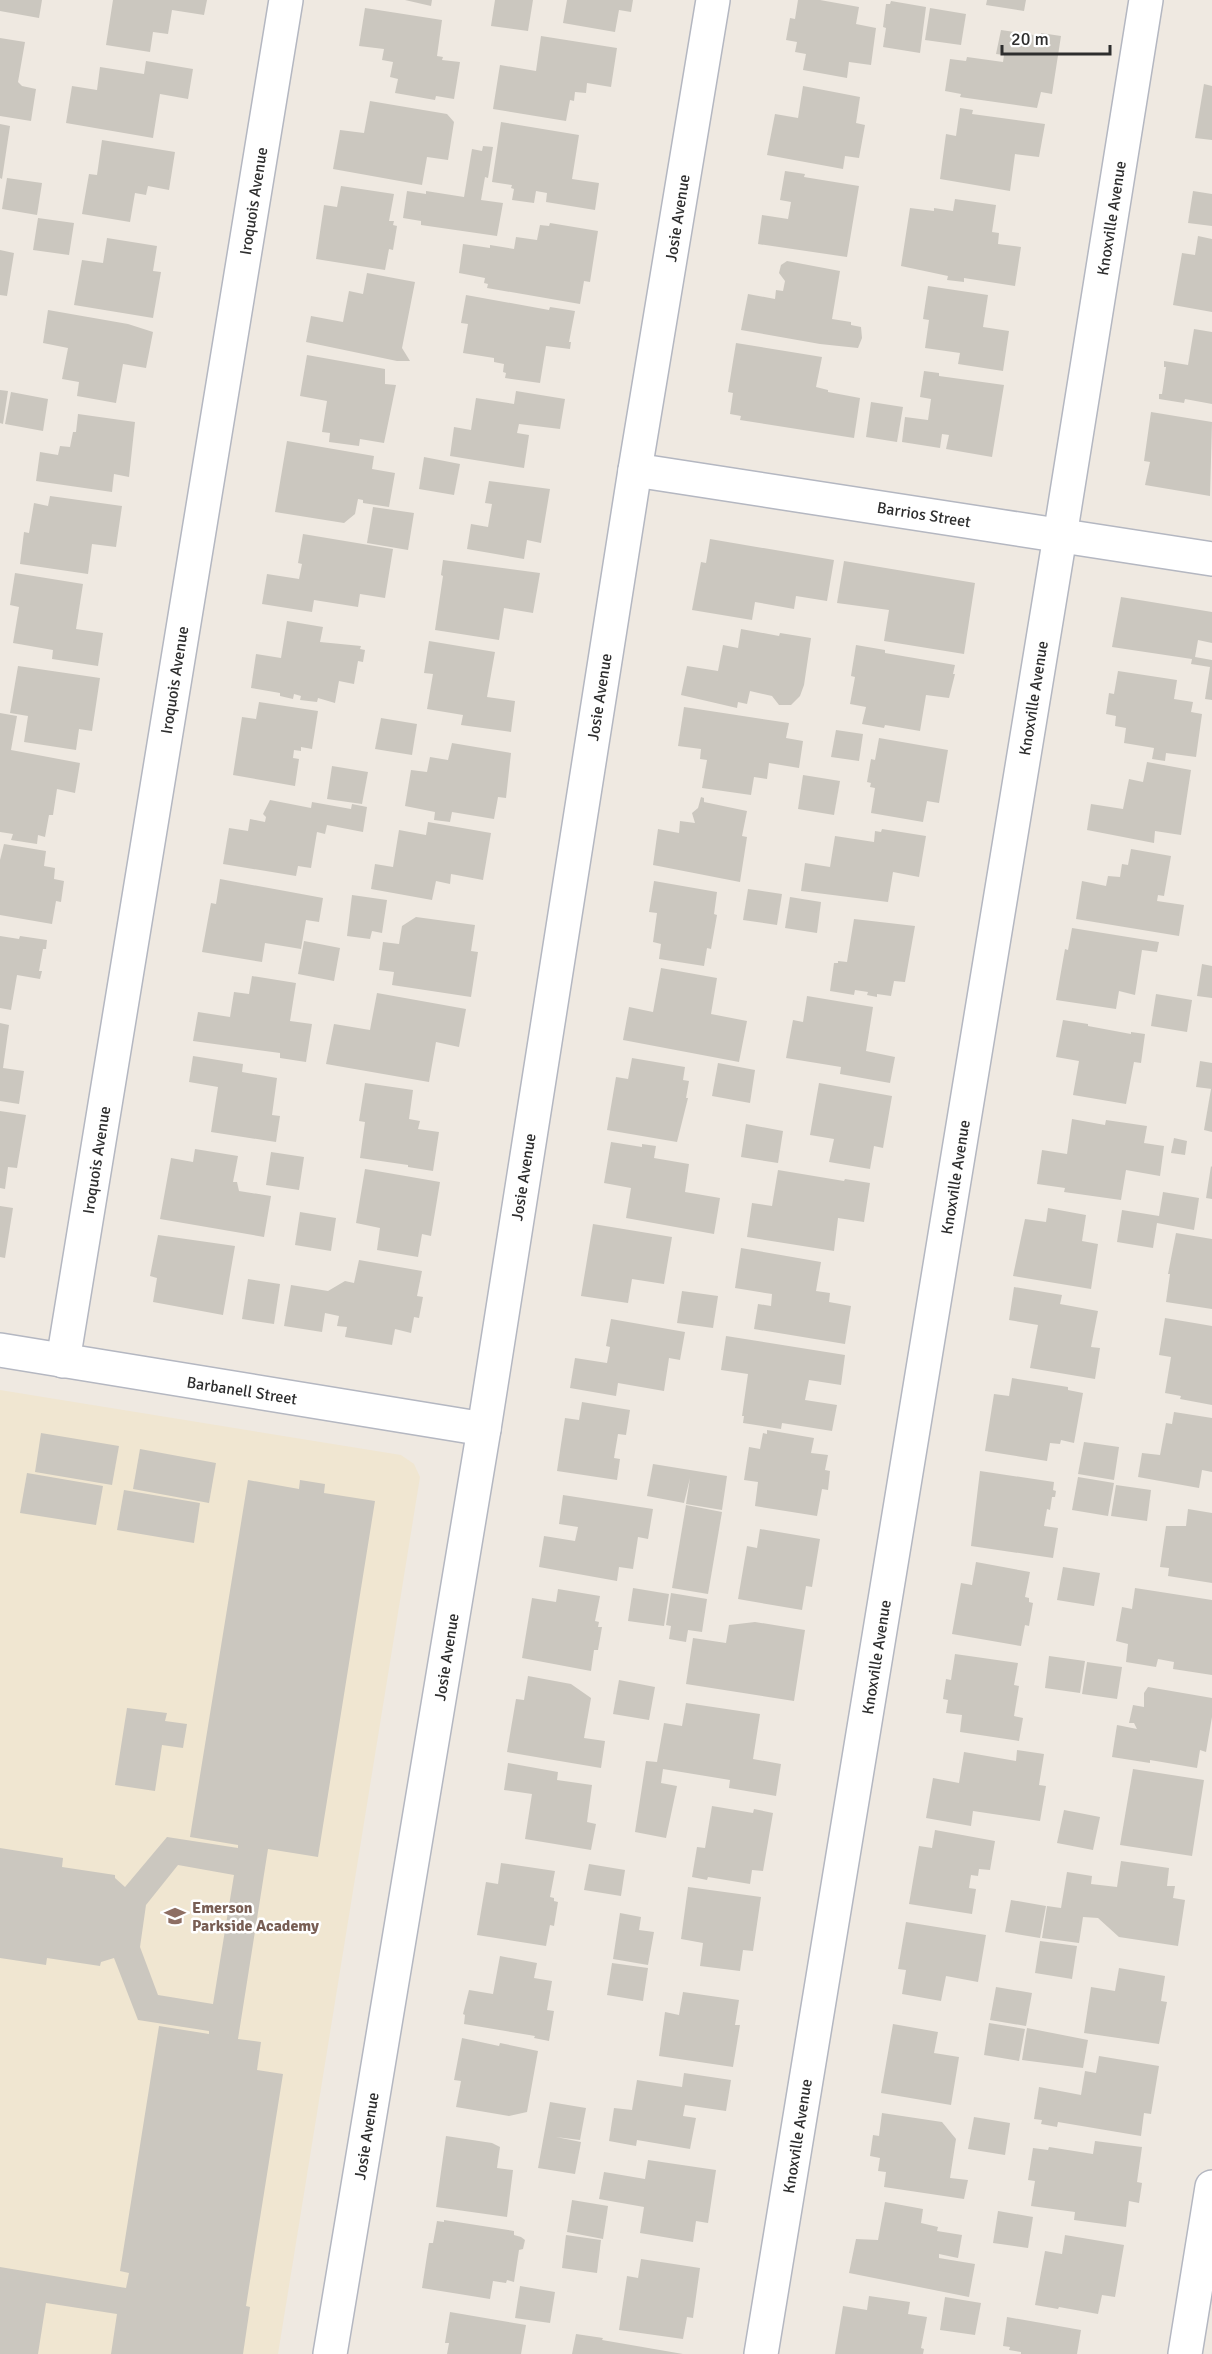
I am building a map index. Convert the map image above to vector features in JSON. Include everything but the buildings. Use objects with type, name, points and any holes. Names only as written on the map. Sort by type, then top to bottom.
[{"type":"street","name":"Iroquois Avenue","points":[[63,1360],[285,0]]},
{"type":"street","name":"Josie Avenue","points":[[330,2354],[484,1429],[635,470],[713,0]]},
{"type":"street","name":"Knoxville Avenue","points":[[761,2354],[1146,0]]},
{"type":"street","name":"Barrios Street","points":[[635,470],[1212,559]]},
{"type":"street","name":"Barbanell Street","points":[[0,1350],[484,1429]]},
{"type":"street","points":[[1185,2354],[1212,2187]]},
{"type":"shaded area","name":"Emerson Parkside Academy","points":[[0,1390],[401,1455],[414,1464],[420,1477],[278,2354],[0,2354]]},
{"type":"place","name":"Emerson Parkside Academy","points":[[175,1916]]}]
